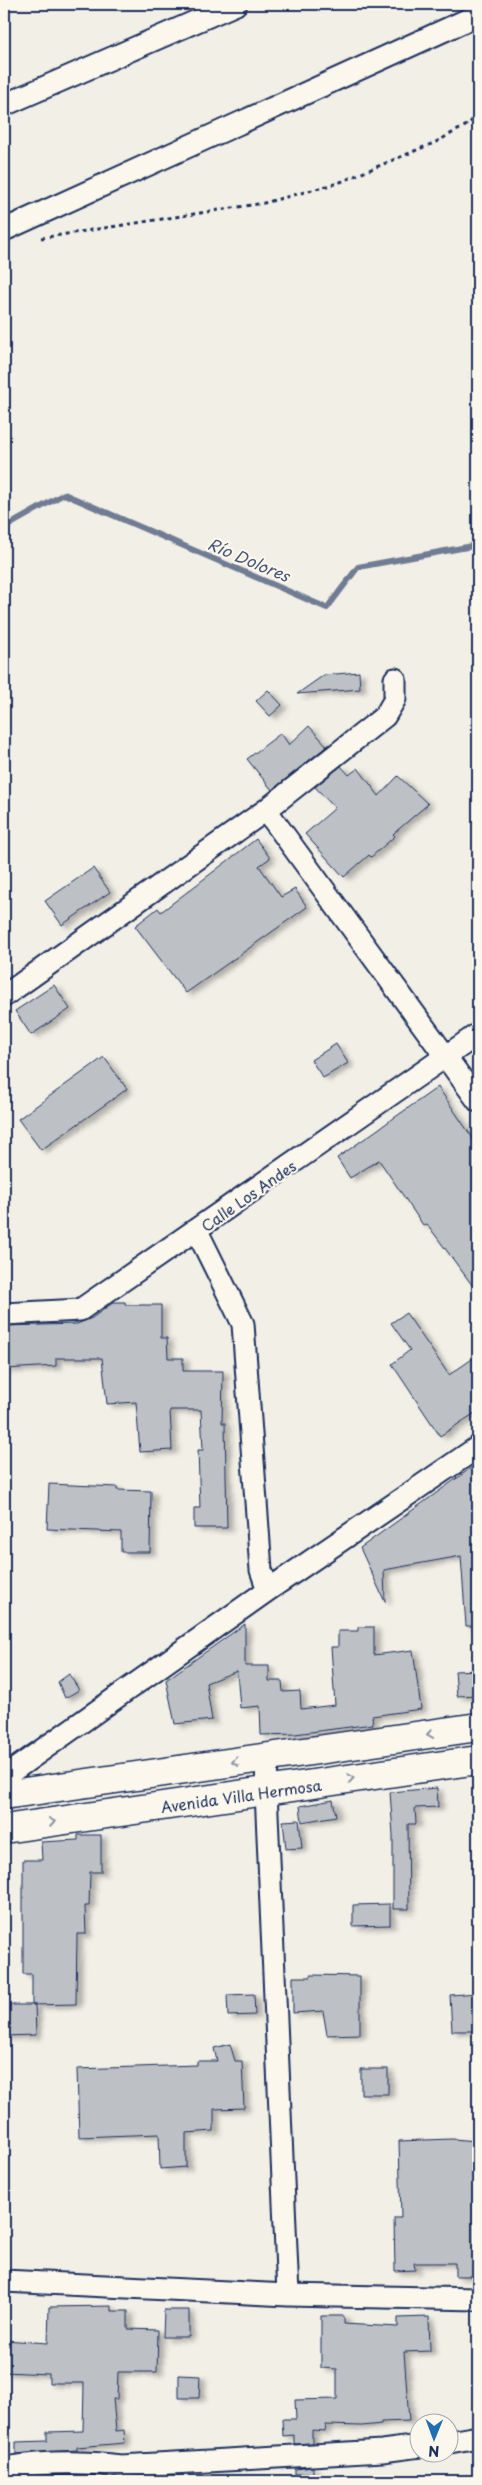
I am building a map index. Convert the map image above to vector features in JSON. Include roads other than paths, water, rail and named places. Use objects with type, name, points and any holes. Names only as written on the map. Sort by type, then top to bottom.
[{"type":"street","points":[[4,105],[236,4]]},
{"type":"street","points":[[4,230],[478,15]]},
{"type":"street","points":[[4,996],[266,810],[386,716],[395,699],[395,679]]},
{"type":"street","points":[[266,810],[448,1057],[478,1101]]},
{"type":"street","name":"Calle Los Andes","points":[[4,1314],[80,1310],[448,1057],[478,1034]]},
{"type":"street","points":[[197,1231],[243,1324],[261,1570],[268,1590]]},
{"type":"street","points":[[4,1777],[268,1590],[478,1447]]},
{"type":"street","points":[[4,1795],[478,1727]]},
{"type":"street","points":[[267,1758],[266,1791],[288,2295]]},
{"type":"street","name":"Avenida Villa Hermosa","points":[[4,1829],[478,1760]]},
{"type":"street","points":[[4,2280],[288,2295],[478,2298]]},
{"type":"street","points":[[460,2440],[478,2437]]},
{"type":"street","points":[[4,2468],[30,2464],[86,2462],[131,2466],[382,2451],[410,2447]]},
{"type":"waterway","name":"Río Dolores","points":[[4,528],[64,494],[327,608],[358,567],[478,545]]}]
